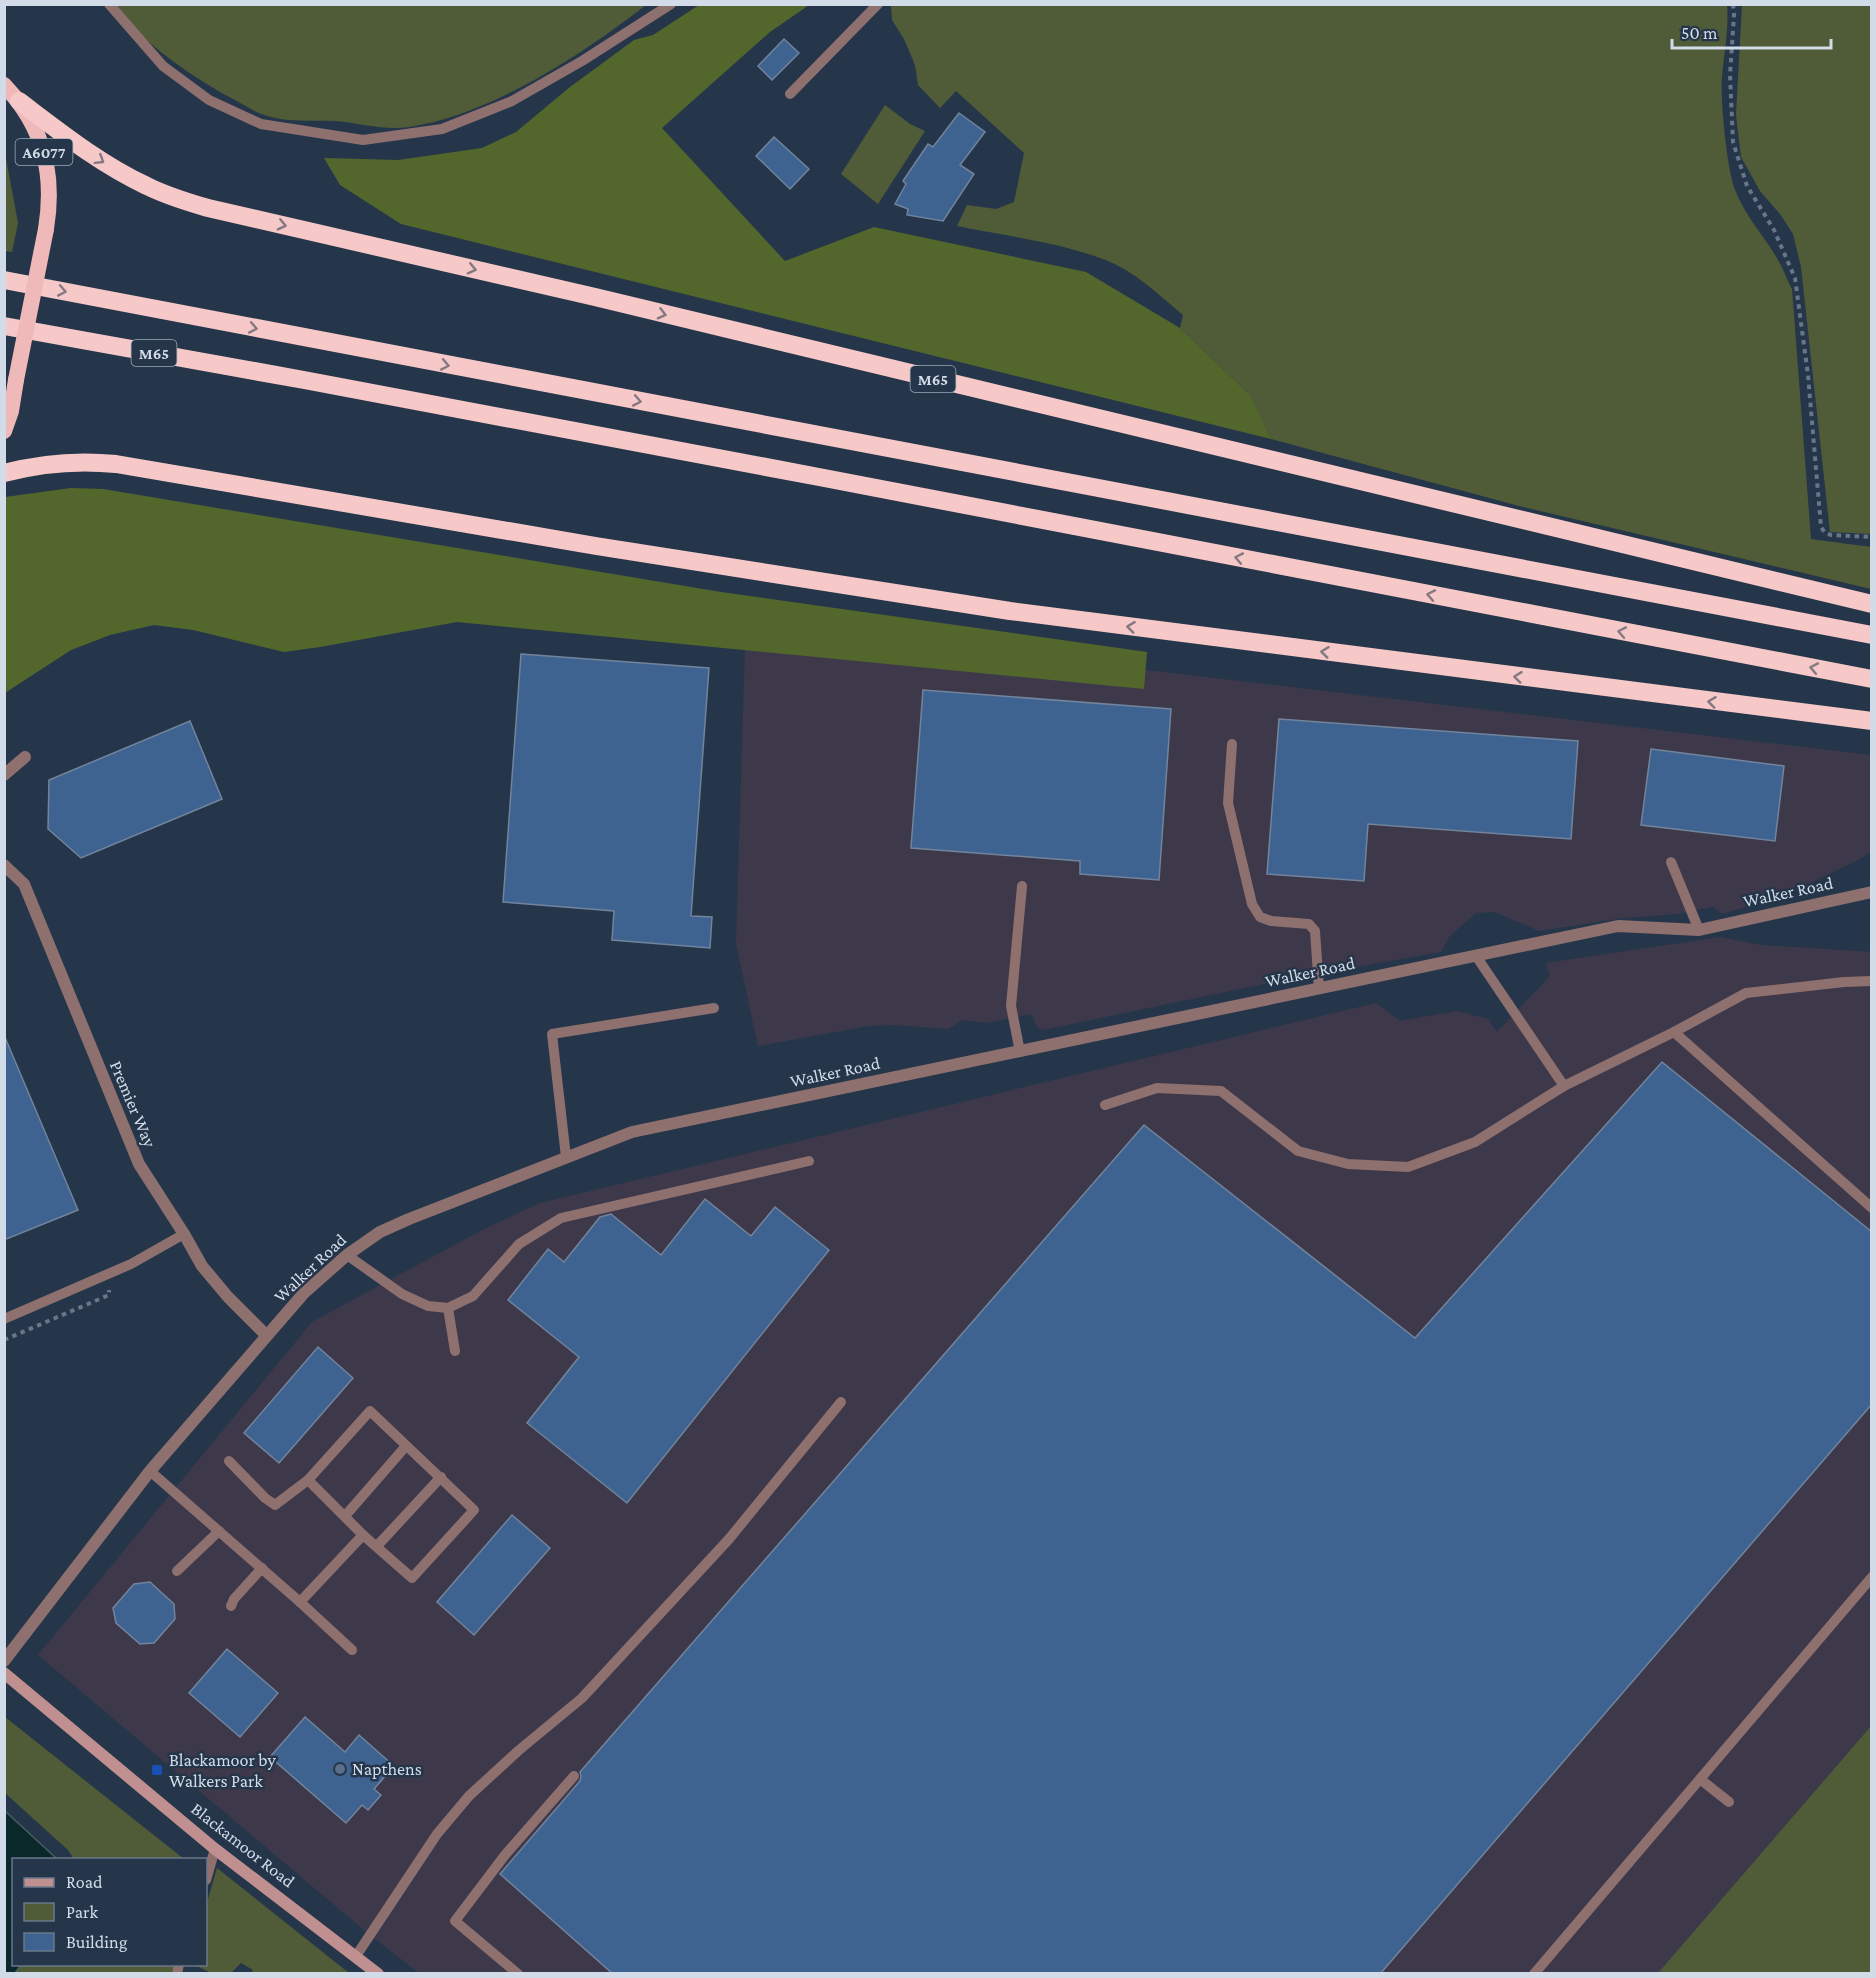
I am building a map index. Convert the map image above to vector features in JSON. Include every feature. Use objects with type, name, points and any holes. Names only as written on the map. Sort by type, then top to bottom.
[{"type":"highway","name":"A6077","points":[[4,85],[19,100],[41,142],[48,165],[50,203],[11,411],[4,431]]},
{"type":"highway","name":"M65","points":[[19,100],[84,150],[118,171],[177,199],[208,208],[606,300],[1872,604]]},
{"type":"highway","name":"M65","points":[[4,280],[1872,635]]},
{"type":"highway","name":"M65","points":[[4,326],[807,474],[1872,679]]},
{"type":"highway","points":[[4,473],[52,462],[92,461],[116,464],[607,548],[1010,611],[1872,722]]},
{"type":"main road","name":"Blackamoor Road","points":[[4,1673],[215,1849],[378,1974]]},
{"type":"street","points":[[4,776],[25,757]]},
{"type":"street","name":"Premier Way","points":[[4,864],[24,884],[139,1164],[202,1266],[228,1297],[266,1335]]},
{"type":"street","name":"Walker Road","points":[[4,1661],[150,1471],[304,1293],[347,1254],[380,1232],[409,1219],[632,1132],[1618,926],[1699,930],[1872,892]]},
{"type":"lane","points":[[109,4],[163,66],[209,100],[261,124],[363,140],[442,129],[512,101],[582,61],[671,4]]},
{"type":"lane","points":[[790,94],[878,4]]},
{"type":"lane","points":[[1232,744],[1228,803],[1252,904],[1260,917],[1271,921],[1309,924],[1315,931],[1319,989]]},
{"type":"lane","points":[[1671,862],[1699,930]]},
{"type":"lane","points":[[1020,1052],[1011,1006],[1022,886]]},
{"type":"lane","points":[[1476,956],[1564,1086]]},
{"type":"lane","points":[[1105,1105],[1157,1088],[1221,1091],[1298,1151],[1348,1164],[1408,1167],[1475,1142],[1564,1086],[1674,1032],[1746,993],[1844,981],[1872,981]]},
{"type":"lane","points":[[566,1157],[552,1034],[714,1008]]},
{"type":"lane","points":[[1674,1032],[1872,1208]]},
{"type":"lane","points":[[347,1254],[402,1294],[428,1306],[448,1308],[473,1296],[519,1244],[561,1218],[809,1161]]},
{"type":"lane","points":[[4,1318],[110,1274],[184,1234]]},
{"type":"lane","points":[[448,1308],[455,1351]]},
{"type":"lane","points":[[356,1956],[437,1834],[469,1796],[518,1751],[582,1698],[729,1539],[841,1402]]},
{"type":"lane","points":[[229,1461],[265,1498],[275,1505],[308,1480],[370,1411],[474,1510],[412,1578],[363,1535],[308,1480]]},
{"type":"lane","points":[[345,1516],[406,1446]]},
{"type":"lane","points":[[150,1471],[352,1650]]},
{"type":"lane","points":[[377,1546],[441,1477]]},
{"type":"lane","points":[[177,1571],[219,1531]]},
{"type":"lane","points":[[300,1602],[363,1535]]},
{"type":"lane","points":[[231,1606],[234,1599],[262,1568]]},
{"type":"lane","points":[[1534,1974],[1872,1577]]},
{"type":"lane","points":[[518,1974],[455,1921],[505,1855],[574,1776]]},
{"type":"lane","points":[[1700,1779],[1729,1802]]},
{"type":"lane","points":[[207,1877],[215,1849]]},
{"type":"path","points":[[1733,4],[1730,75],[1733,142],[1747,186],[1774,230],[1795,278],[1808,375],[1821,527],[1825,533],[1831,535],[1872,537]]},
{"type":"path","points":[[4,1340],[109,1295],[110,1274]]},
{"type":"shaded area","points":[[746,615],[1137,669],[1871,755],[1871,851],[1860,859],[1788,894],[1722,914],[1713,907],[1677,914],[1623,918],[1539,931],[1495,912],[1476,913],[1449,937],[1441,952],[1293,978],[1043,1030],[1037,1027],[1031,1014],[987,1023],[961,1020],[949,1029],[894,1025],[869,1026],[758,1046],[736,944]]},
{"type":"shaded area","points":[[1720,937],[1761,945],[1871,952],[1871,1726],[1658,1973],[419,1973],[370,1935],[38,1655],[312,1322],[484,1229],[540,1203],[1376,1003],[1400,1021],[1457,1011],[1488,1019],[1497,1032],[1550,976],[1546,963]]},
{"type":"shaded area","points":[[5,1811],[56,1858],[12,1858],[12,1966],[20,1966],[15,1973],[5,1973]]},
{"type":"green space","points":[[115,5],[646,5],[594,43],[503,96],[440,121],[391,128],[336,121],[282,119],[257,112],[175,63],[138,32]]},
{"type":"green space","points":[[699,5],[809,5],[770,32],[662,128],[785,261],[874,227],[1086,272],[1180,328],[1249,394],[1271,439],[401,224],[340,185],[324,158],[398,160],[482,148],[516,132],[570,87],[634,40],[653,35]]},
{"type":"green space","points":[[891,5],[1727,5],[1722,101],[1729,167],[1739,200],[1778,260],[1792,289],[1811,539],[1871,547],[1871,589],[1519,506],[1271,439],[1247,392],[1180,328],[1183,315],[1129,272],[1092,255],[1070,249],[957,226],[967,205],[996,209],[1014,202],[1024,153],[956,91],[940,108],[918,85],[915,65],[904,39],[892,20]]},
{"type":"green space","points":[[1742,5],[1871,5],[1871,534],[1830,532],[1801,267],[1793,234],[1780,214],[1760,191],[1741,157],[1736,115]]},
{"type":"green space","points":[[885,105],[910,124],[925,131],[878,204],[841,174]]},
{"type":"green space","points":[[5,153],[18,223],[12,252],[5,251]]},
{"type":"green space","points":[[71,488],[103,489],[721,592],[1147,652],[1144,689],[457,622],[284,652],[193,630],[154,625],[110,635],[71,650],[5,693],[5,497]]},
{"type":"green space","points":[[5,1717],[183,1858],[73,1858],[68,1850],[5,1793]]},
{"type":"green space","points":[[1871,1726],[1871,1973],[1658,1973],[1865,1733]]},
{"type":"green space","points":[[217,1868],[349,1973],[251,1973],[253,1970],[241,1963],[231,1973],[211,1973],[197,1966],[207,1966],[207,1903]]},
{"type":"green space","points":[[20,1966],[174,1966],[172,1973],[15,1974]]},
{"type":"building","points":[[784,39],[799,53],[772,80],[758,66]]},
{"type":"building","points":[[959,113],[985,132],[960,165],[974,174],[943,221],[907,215],[908,209],[895,204],[906,184],[903,181],[928,144],[933,147]]},
{"type":"building","points":[[774,137],[809,169],[790,189],[756,156]]},
{"type":"building","points":[[521,654],[709,668],[691,916],[712,917],[710,948],[612,940],[614,911],[503,902]]},
{"type":"building","points":[[923,690],[1171,709],[1159,880],[1080,874],[1080,861],[911,848]]},
{"type":"building","points":[[1279,719],[1578,741],[1571,839],[1368,824],[1364,881],[1267,874]]},
{"type":"building","points":[[190,721],[222,799],[81,858],[48,829],[49,780]]},
{"type":"building","points":[[1651,749],[1784,766],[1775,841],[1641,825]]},
{"type":"building","points":[[4,1035],[78,1210],[4,1240]]},
{"type":"building","points":[[1662,1062],[1872,1232],[1872,1404],[1380,1974],[613,1974],[500,1874],[580,1781],[580,1772],[1144,1125],[1415,1338]]},
{"type":"building","points":[[705,1199],[751,1236],[775,1207],[829,1250],[627,1503],[527,1423],[579,1357],[508,1300],[548,1249],[564,1262],[600,1217],[611,1214],[661,1255]]},
{"type":"building","points":[[318,1347],[353,1378],[279,1463],[244,1433]]},
{"type":"building","points":[[512,1515],[550,1548],[474,1635],[437,1602]]},
{"type":"building","points":[[150,1582],[174,1604],[175,1619],[154,1643],[140,1644],[116,1623],[113,1608],[134,1584]]},
{"type":"building","points":[[227,1649],[278,1693],[240,1737],[189,1693]]},
{"type":"building","points":[[305,1717],[345,1752],[359,1735],[394,1766],[374,1789],[381,1795],[368,1810],[362,1805],[346,1823],[270,1757]]},
{"type":"place","name":"Napthens","points":[[340,1769]]},
{"type":"place","name":"Blackamoor by Walkers Park","points":[[157,1770]]}]
